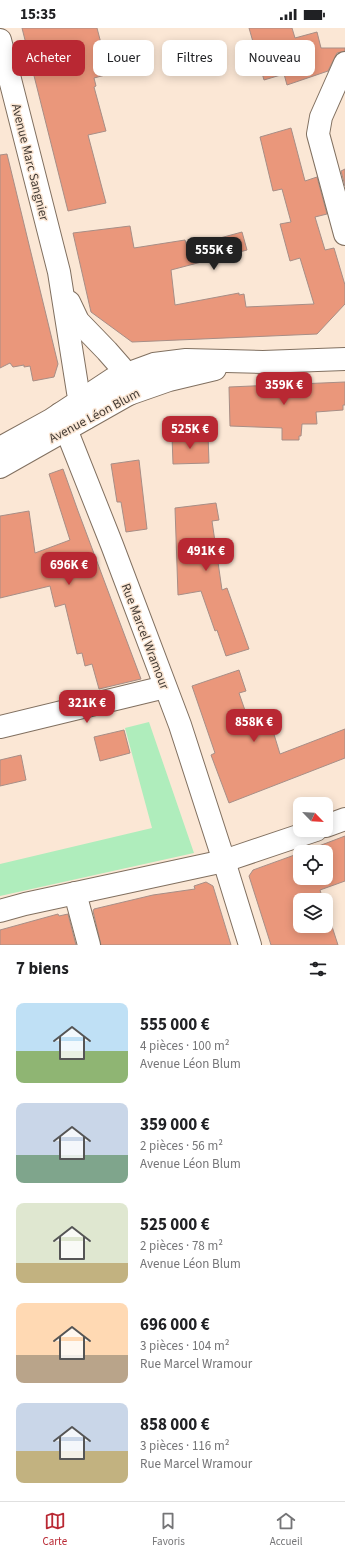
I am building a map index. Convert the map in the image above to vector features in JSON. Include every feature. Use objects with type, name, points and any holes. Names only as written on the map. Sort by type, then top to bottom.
[{"type":"street","name":"Avenue Marc Sangnier","points":[[0,40],[61,285],[83,409]]},
{"type":"street","points":[[345,63],[321,117],[318,134],[345,234]]},
{"type":"street","name":"Avenue Marc Sangnier","points":[[61,285],[78,321],[116,361],[126,384]]},
{"type":"street","name":"Avenue Léon Blum","points":[[0,467],[83,409],[102,386],[126,384],[154,364],[186,360],[263,362],[345,359]]},
{"type":"street","name":"Avenue Léon Blum","points":[[0,448],[63,422]]},
{"type":"street","name":"Rue Marcel Wramour","points":[[63,422],[180,725],[250,945]]},
{"type":"street","points":[[0,727],[166,687]]},
{"type":"street","points":[[333,823],[345,818]]},
{"type":"street","points":[[0,911],[75,893],[224,861],[295,837]]},
{"type":"street","points":[[75,893],[90,945]]},
{"type":"green space","points":[[149,722],[194,853],[0,896],[0,864],[152,828],[125,728]]},
{"type":"building","points":[[22,28],[97,28],[100,40],[93,40],[93,76],[102,76],[94,78],[96,86],[94,87],[106,131],[88,135],[106,203],[68,211],[34,76],[85,76],[85,40],[25,40]]},
{"type":"building","points":[[249,28],[292,28],[295,38],[317,32],[321,48],[345,48],[345,51],[337,53],[328,71],[315,75],[315,40],[252,40]]},
{"type":"building","points":[[263,76],[277,76],[264,80]]},
{"type":"building","points":[[285,76],[313,76],[287,85]]},
{"type":"building","points":[[291,128],[305,181],[317,177],[327,214],[315,217],[325,250],[334,248],[345,285],[345,304],[317,334],[132,342],[91,312],[73,233],[130,226],[134,248],[185,240],[187,247],[242,232],[247,250],[171,270],[175,305],[239,293],[239,295],[244,294],[246,307],[314,304],[300,258],[290,261],[280,224],[291,222],[282,189],[273,191],[260,137]]},
{"type":"building","points":[[7,154],[58,364],[54,377],[33,381],[30,366],[24,367],[24,365],[13,367],[10,363],[0,368],[0,155]]},
{"type":"building","points":[[345,169],[345,186],[341,171]]},
{"type":"building","points":[[345,382],[345,405],[343,405],[343,410],[316,412],[317,424],[302,424],[301,436],[299,436],[299,440],[282,440],[282,428],[230,426],[229,387]]},
{"type":"building","points":[[208,435],[209,463],[173,464],[172,436]]},
{"type":"building","points":[[139,460],[147,529],[126,532],[121,502],[117,502],[111,464]]},
{"type":"building","points":[[63,469],[141,679],[99,689],[92,664],[85,666],[82,653],[77,654],[65,604],[55,607],[50,586],[0,598],[0,516],[29,511],[35,553],[70,540],[49,474]]},
{"type":"building","points":[[216,503],[219,520],[212,521],[222,590],[227,588],[249,649],[226,656],[217,630],[215,631],[201,591],[178,595],[175,508]]},
{"type":"building","points":[[239,670],[246,691],[239,693],[250,725],[269,718],[280,754],[345,729],[345,758],[229,803],[211,755],[215,753],[192,686]]},
{"type":"building","points":[[124,730],[130,753],[100,761],[94,737]]},
{"type":"building","points":[[21,755],[26,780],[0,786],[0,760]]},
{"type":"building","points":[[345,836],[345,881],[320,890],[321,893],[293,893],[293,933],[333,933],[333,930],[338,945],[271,945],[249,876],[253,870],[293,856],[293,885],[333,885],[333,845],[321,845]]},
{"type":"building","points":[[206,882],[213,886],[231,945],[101,945],[93,911],[94,909],[153,895],[195,889],[194,886]]},
{"type":"building","points":[[58,914],[59,916],[68,914],[76,945],[0,945],[0,930]]}]
